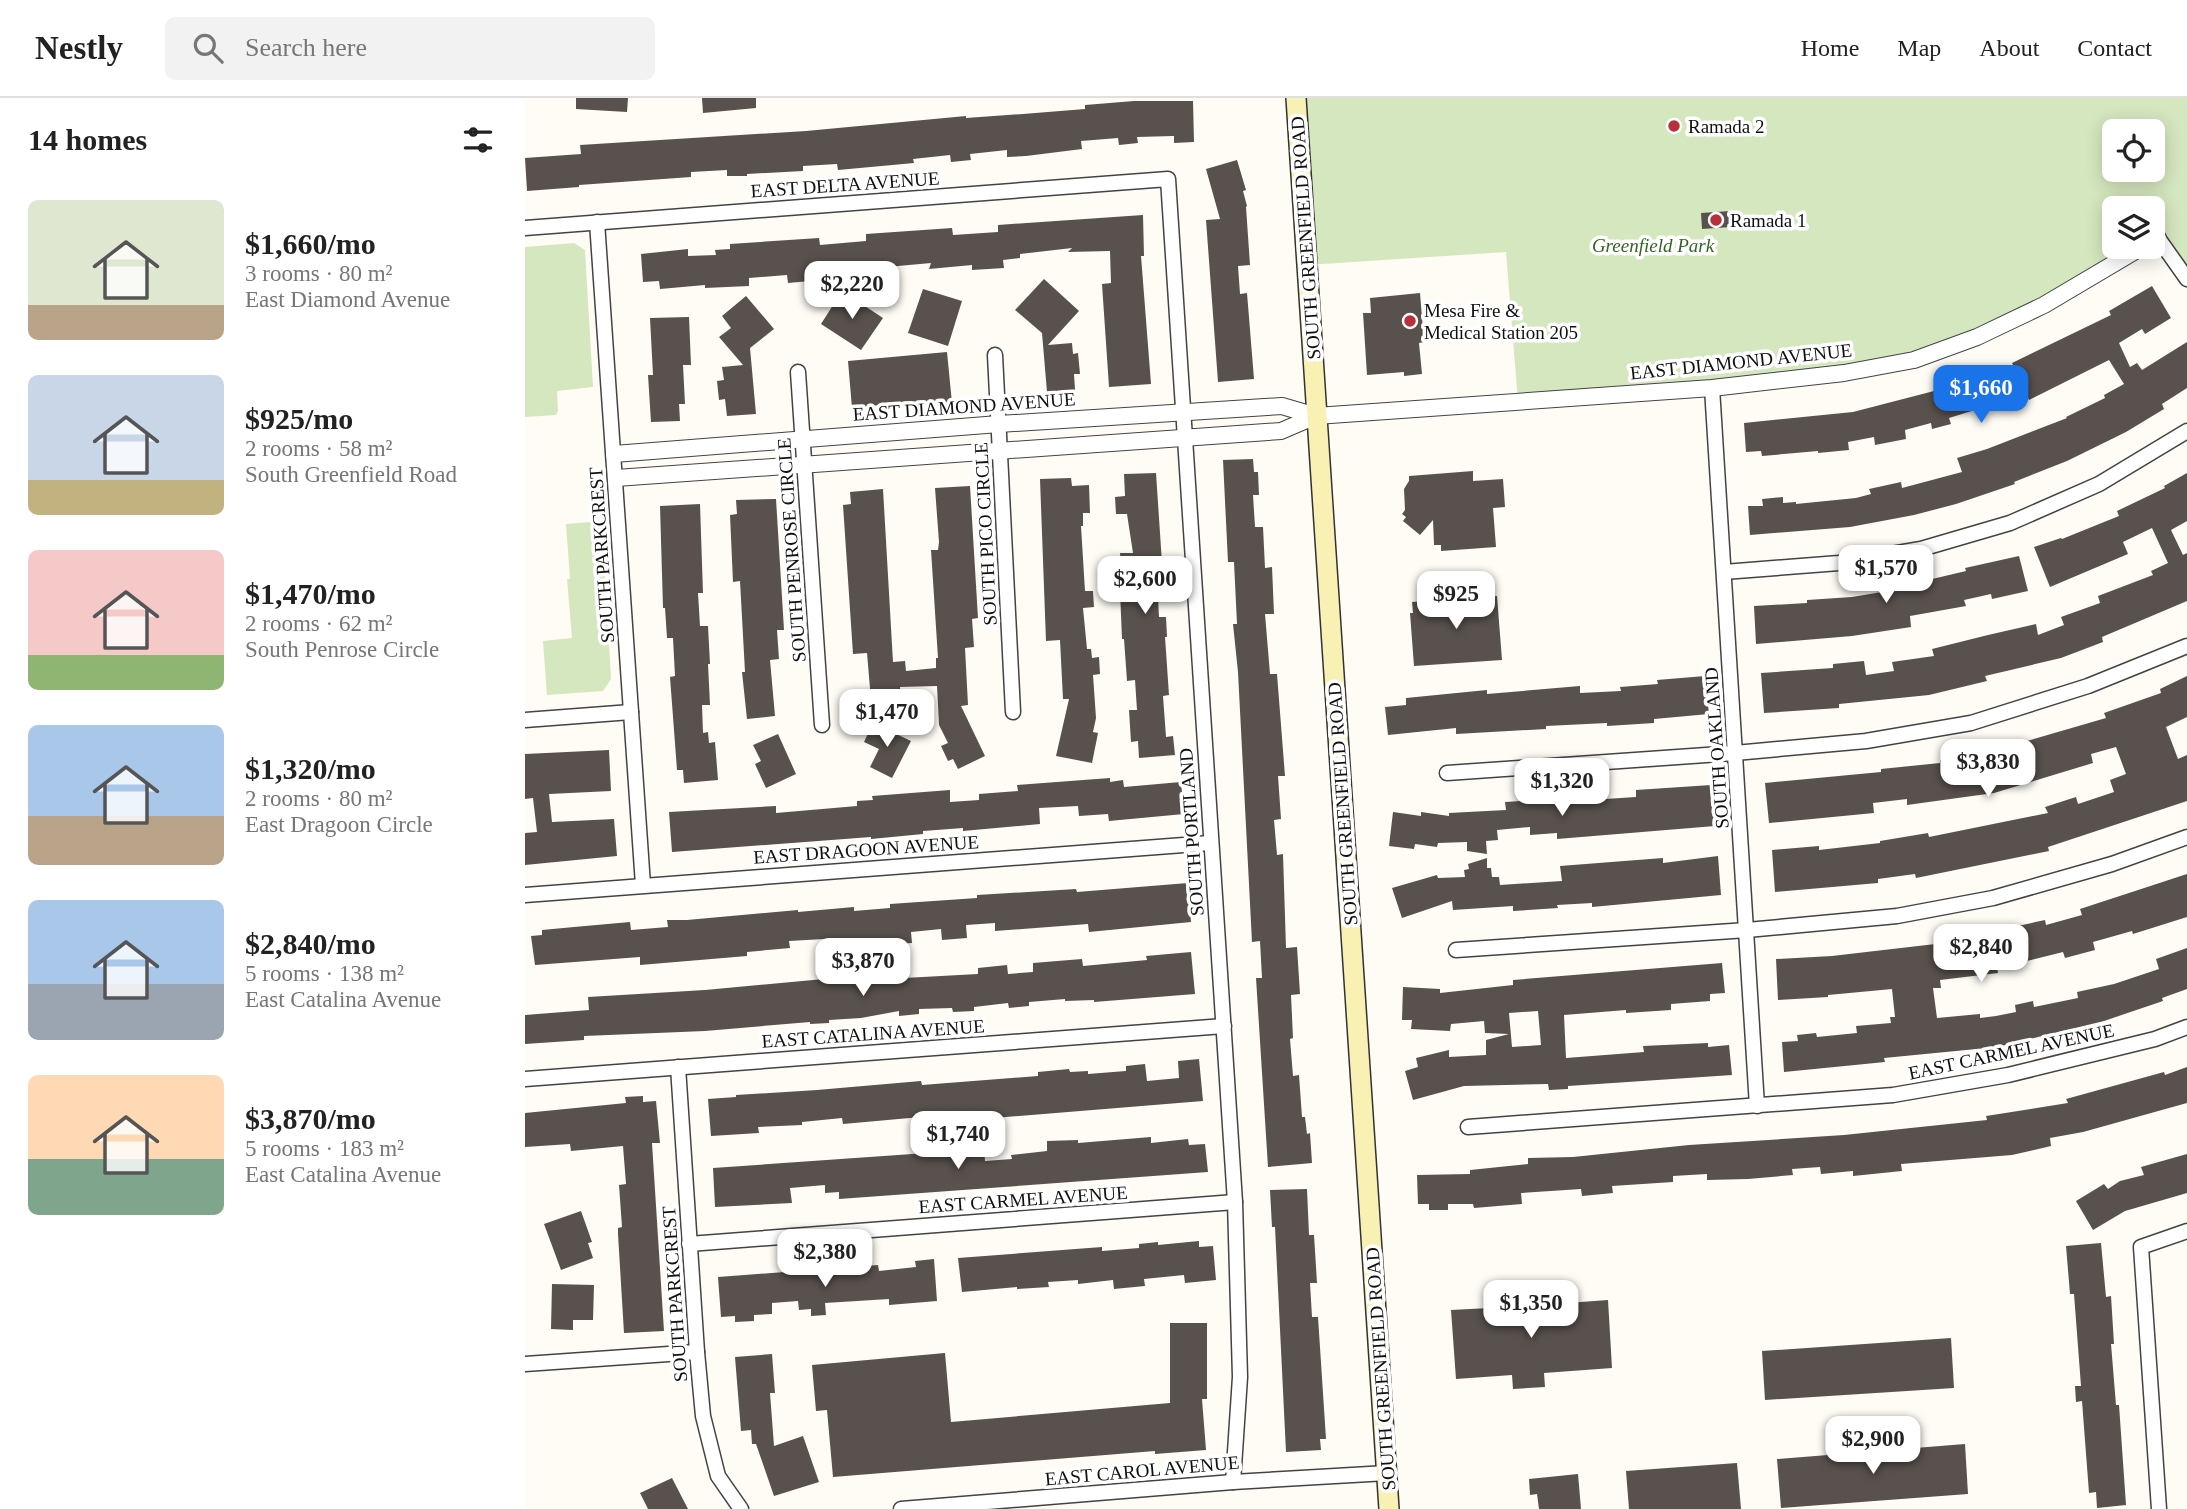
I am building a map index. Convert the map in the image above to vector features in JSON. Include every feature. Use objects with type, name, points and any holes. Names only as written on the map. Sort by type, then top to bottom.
[{"type":"main road","name":"SOUTH GREENFIELD ROAD","points":[[1296,98],[1389,1509]]},
{"type":"street","name":"EAST DELTA AVENUE","points":[[525,228],[1168,179]]},
{"type":"street","name":"SOUTH PORTLAND","points":[[1168,179],[1235,1202],[1240,1377],[1233,1482]]},
{"type":"street","name":"SOUTH PARKCREST","points":[[597,222],[643,885]]},
{"type":"street","points":[[2165,252],[2187,279]]},
{"type":"street","name":"EAST DIAMOND AVENUE","points":[[616,478],[1281,431],[1316,416],[1712,388],[1844,373],[1915,360],[1977,337],[2043,305],[2122,259]]},
{"type":"street","name":"SOUTH PICO CIRCLE","points":[[995,355],[1013,712]]},
{"type":"street","name":"SOUTH PENROSE CIRCLE","points":[[798,372],[822,725]]},
{"type":"street","name":"SOUTH OAKLAND","points":[[1712,388],[1757,1106]]},
{"type":"street","name":"EAST DIAMOND AVENUE","points":[[614,454],[999,424],[1282,406],[1316,416]]},
{"type":"street","points":[[1724,572],[1839,563],[1921,549],[2010,523],[2099,484],[2187,431]]},
{"type":"street","points":[[1447,773],[1866,741],[1971,723],[2088,686],[2187,646]]},
{"type":"street","points":[[525,720],[631,712]]},
{"type":"street","points":[[1456,950],[1747,930],[1897,916],[1993,898],[2112,864],[2187,837]]},
{"type":"street","name":"EAST DRAGOON AVENUE","points":[[525,895],[1210,843]]},
{"type":"street","name":"EAST CATALINA AVENUE","points":[[525,1079],[1224,1026]]},
{"type":"street","name":"EAST CARMEL AVENUE","points":[[1468,1127],[1893,1095],[2008,1075],[2155,1040],[2187,1027]]},
{"type":"street","name":"SOUTH PARKCREST","points":[[678,1067],[703,1416],[718,1476],[741,1509]]},
{"type":"street","name":"EAST CARMEL AVENUE","points":[[689,1244],[1235,1202]]},
{"type":"street","points":[[2159,1509],[2141,1247],[2187,1231]]},
{"type":"street","points":[[525,1364],[697,1352]]},
{"type":"street","name":"EAST CAROL AVENUE","points":[[901,1509],[1233,1482],[1387,1473]]},
{"type":"green space","name":"Greenfield Park","points":[[1296,98],[2187,98],[2187,282],[2165,255],[2165,196],[2102,196],[2102,259],[2122,259],[2044,305],[1914,360],[1518,402],[1506,252],[1307,265]]},
{"type":"green space","points":[[574,243],[585,250],[593,387],[557,391],[556,415],[525,417],[525,247]]},
{"type":"green space","points":[[602,521],[611,679],[603,691],[547,695],[543,641],[572,638],[566,524]]},
{"type":"building","points":[[576,98],[628,98],[627,112],[576,109]]},
{"type":"building","points":[[702,98],[756,98],[756,108],[703,113]]},
{"type":"building","points":[[1134,101],[1193,101],[1194,142],[1174,143],[1174,136],[1137,137],[1138,143],[1119,145],[1118,138],[1081,141],[1082,149],[1026,156],[1007,157],[1007,150],[970,154],[971,160],[951,162],[950,155],[913,159],[914,163],[838,170],[837,164],[803,166],[803,171],[747,176],[727,176],[727,170],[691,172],[691,177],[527,191],[525,158],[581,154],[580,145],[1023,114],[1085,109],[1085,105]]},
{"type":"building","points":[[1237,160],[1246,190],[1243,191],[1247,206],[1250,265],[1238,266],[1240,294],[1247,293],[1254,379],[1218,382],[1206,220],[1220,219],[1206,169]]},
{"type":"building","name":"Ramada 1","points":[[1730,211],[1731,227],[1702,229],[1701,213]]},
{"type":"building","points":[[1143,215],[1144,256],[1141,256],[1151,384],[1109,387],[1102,284],[1111,283],[1110,251],[1068,252],[1072,248],[1020,254],[1020,258],[1003,260],[1004,268],[972,270],[972,265],[929,269],[931,263],[887,267],[888,272],[874,274],[877,275],[788,283],[787,275],[749,278],[749,286],[705,288],[705,285],[660,289],[659,281],[643,282],[641,254],[688,249],[688,256],[716,255],[715,250],[730,249],[730,244],[819,238],[820,245],[866,241],[866,234],[952,228],[953,235],[998,232],[998,225]]},
{"type":"building","points":[[1044,279],[1079,311],[1048,345],[1072,343],[1073,354],[1078,353],[1080,374],[1074,374],[1075,390],[1047,392],[1042,333],[1015,310]]},
{"type":"building","points":[[2152,286],[2171,318],[2145,334],[2142,329],[2119,343],[2130,367],[2137,363],[2142,370],[2187,342],[2187,388],[2162,404],[2164,409],[2126,432],[2067,461],[2014,482],[2015,484],[1956,504],[1850,527],[1750,535],[1748,506],[1763,506],[1762,499],[1783,497],[1783,503],[1796,504],[1856,498],[1871,494],[1869,489],[1901,482],[1902,488],[1962,472],[1957,458],[2067,418],[2105,398],[2104,395],[2124,384],[2109,360],[2029,400],[2027,396],[1992,407],[1991,405],[1949,418],[1951,424],[1932,429],[1931,423],[1905,430],[1906,439],[1875,445],[1874,437],[1848,442],[1849,450],[1762,456],[1761,451],[1746,452],[1744,423],[1853,412],[1961,384],[1960,382],[2013,365],[2012,363],[2111,315],[2109,311]]},
{"type":"building","points":[[923,289],[962,301],[948,346],[908,333]]},
{"type":"building","points":[[842,291],[883,318],[861,350],[821,324]]},
{"type":"building","points":[[1420,293],[1424,342],[1419,343],[1422,374],[1404,376],[1404,372],[1367,375],[1363,313],[1371,313],[1370,298]]},
{"type":"building","points":[[746,296],[774,329],[750,348],[756,414],[727,416],[725,399],[719,400],[717,381],[724,380],[722,367],[743,365],[719,337],[731,328],[722,316]]},
{"type":"building","points":[[689,317],[691,365],[683,365],[685,404],[679,404],[680,421],[651,422],[648,375],[653,375],[650,318]]},
{"type":"building","points":[[947,352],[952,403],[911,406],[910,402],[852,408],[848,361]]},
{"type":"building","points":[[1253,459],[1254,472],[1258,472],[1259,495],[1253,495],[1255,527],[1263,527],[1265,568],[1272,567],[1274,614],[1265,614],[1270,674],[1277,674],[1285,776],[1278,776],[1281,819],[1274,820],[1277,855],[1283,854],[1286,948],[1297,947],[1300,994],[1291,995],[1293,1076],[1299,1075],[1302,1117],[1305,1117],[1307,1134],[1310,1133],[1312,1163],[1268,1167],[1256,978],[1262,978],[1260,941],[1252,942],[1238,672],[1233,624],[1237,624],[1234,562],[1228,562],[1223,460]]},
{"type":"building","points":[[1473,471],[1473,481],[1503,479],[1505,507],[1493,508],[1496,547],[1441,551],[1441,545],[1434,545],[1433,520],[1420,535],[1403,521],[1406,517],[1402,514],[1405,510],[1404,489],[1409,476]]},
{"type":"building","points":[[1156,473],[1163,578],[1157,578],[1159,617],[1166,617],[1169,695],[1163,696],[1166,737],[1173,736],[1175,755],[1139,758],[1138,741],[1131,742],[1129,710],[1137,710],[1135,680],[1127,681],[1120,591],[1123,591],[1120,553],[1133,553],[1127,514],[1116,514],[1115,497],[1125,496],[1124,474]]},
{"type":"building","points":[[2187,473],[2187,521],[2171,530],[2183,555],[2187,553],[2187,601],[2102,637],[2103,642],[2061,658],[1985,676],[1987,681],[1929,695],[1839,704],[1839,708],[1764,713],[1761,673],[1833,668],[1833,664],[1864,661],[1866,675],[1894,671],[1892,662],[1934,656],[1932,649],[2036,624],[2038,635],[2064,625],[2061,617],[2100,603],[2098,596],[2153,575],[2151,571],[2168,563],[2152,528],[2123,542],[2128,554],[2050,587],[2034,547],[2119,516],[2117,511],[2165,488],[2164,486]]},
{"type":"building","points":[[1071,478],[1072,486],[1089,485],[1090,513],[1083,513],[1081,526],[1085,591],[1093,591],[1094,607],[1083,608],[1087,649],[1091,649],[1092,658],[1099,657],[1100,674],[1093,675],[1096,718],[1093,732],[1098,733],[1092,763],[1056,756],[1069,699],[1063,699],[1060,640],[1046,641],[1040,479]]},
{"type":"building","points":[[970,486],[978,618],[972,619],[974,647],[965,648],[968,705],[961,706],[985,756],[958,769],[953,759],[948,761],[941,746],[948,743],[939,725],[937,686],[900,687],[902,709],[872,712],[867,653],[853,654],[843,505],[851,504],[850,492],[883,489],[893,662],[905,661],[906,671],[936,668],[938,658],[931,550],[938,550],[939,542],[935,488]]},
{"type":"building","points":[[776,499],[784,630],[777,630],[779,659],[770,660],[775,716],[747,719],[742,672],[745,672],[740,581],[733,582],[730,515],[737,514],[736,500]]},
{"type":"building","points":[[700,504],[703,593],[698,593],[700,626],[708,626],[710,664],[710,705],[702,705],[703,733],[708,732],[709,743],[715,742],[718,780],[684,783],[683,770],[677,770],[670,677],[675,676],[673,638],[667,638],[663,608],[660,506]]},
{"type":"building","points":[[2019,556],[2028,591],[1992,599],[1991,594],[1964,600],[1966,606],[1910,616],[1911,627],[1852,636],[1756,644],[1754,606],[1807,603],[1807,600],[1852,597],[1912,587],[1911,584],[1966,571],[1965,568]]},
{"type":"building","points":[[1497,596],[1502,660],[1414,666],[1410,613],[1413,613],[1412,602]]},
{"type":"building","points":[[1705,676],[1709,714],[1654,719],[1654,723],[1546,726],[1546,729],[1456,734],[1456,728],[1388,735],[1385,707],[1406,705],[1406,698],[1487,690],[1487,694],[1580,686],[1580,693],[1621,691],[1620,687],[1658,684],[1657,680]]},
{"type":"building","points":[[2187,676],[2187,717],[2166,727],[2178,759],[2187,755],[2187,801],[2048,847],[2049,851],[1916,878],[1915,874],[1878,879],[1878,883],[1775,892],[1772,850],[1819,846],[1819,850],[1880,843],[1928,833],[1929,837],[2048,813],[2045,807],[2076,797],[2078,804],[2114,792],[2110,780],[2126,774],[2116,747],[2091,754],[2093,763],[1994,793],[1907,805],[1907,799],[1873,803],[1874,813],[1769,823],[1765,783],[1881,772],[1881,769],[1940,763],[1940,760],[1993,751],[2106,718],[2104,713],[2161,693],[2160,689]]},
{"type":"building","points":[[873,723],[911,741],[892,778],[870,767],[879,749],[864,742]]},
{"type":"building","points":[[778,734],[796,774],[766,788],[755,764],[761,761],[753,745]]},
{"type":"building","points":[[609,750],[611,791],[549,794],[552,822],[614,819],[617,856],[525,865],[525,833],[537,832],[533,798],[525,799],[525,754]]},
{"type":"building","points":[[1110,778],[1110,782],[1123,780],[1124,787],[1181,782],[1184,814],[1109,821],[1108,814],[1079,816],[1078,806],[1039,808],[1040,824],[963,831],[963,828],[923,831],[923,834],[871,839],[672,852],[669,812],[776,806],[776,813],[857,806],[857,801],[873,800],[872,796],[950,790],[950,802],[979,800],[979,794],[1018,791],[1017,785]]},
{"type":"building","points":[[1711,785],[1715,826],[1557,839],[1557,833],[1530,835],[1530,827],[1497,830],[1498,840],[1486,841],[1487,854],[1467,851],[1467,842],[1438,843],[1437,847],[1415,844],[1414,849],[1389,846],[1393,812],[1449,816],[1449,813],[1506,810],[1505,802],[1604,796],[1605,799],[1636,797],[1636,790]]},
{"type":"building","points":[[1718,856],[1721,895],[1592,907],[1592,903],[1557,905],[1558,908],[1513,911],[1513,906],[1453,910],[1452,901],[1402,918],[1392,888],[1437,875],[1438,878],[1465,877],[1464,870],[1469,869],[1468,864],[1487,858],[1487,868],[1491,868],[1492,877],[1499,877],[1500,885],[1562,881],[1560,866],[1663,858],[1663,863]]},
{"type":"building","points":[[2187,874],[2187,917],[2133,934],[2132,931],[2093,942],[2095,950],[2065,958],[2063,952],[2023,962],[2022,956],[1996,962],[1998,973],[1940,980],[1941,988],[1933,988],[1937,1018],[1980,1014],[1980,1018],[1996,1016],[2016,1012],[2015,1005],[2033,1001],[2034,1007],[2078,998],[2077,992],[2114,984],[2159,969],[2156,959],[2187,948],[2187,989],[2162,998],[2163,1001],[2104,1021],[1997,1047],[1884,1058],[1885,1062],[1784,1072],[1782,1042],[1798,1041],[1797,1035],[1816,1033],[1817,1037],[1857,1033],[1856,1026],[1891,1023],[1890,1017],[1895,1017],[1892,989],[1778,1000],[1776,959],[1832,956],[1944,943],[1944,940],[2000,933],[1999,930],[2045,920],[2046,925],[2082,915],[2080,909]]},
{"type":"building","points":[[1188,883],[1191,922],[1089,932],[1088,924],[995,931],[995,923],[966,925],[967,938],[942,940],[941,929],[911,932],[912,943],[866,946],[865,940],[824,944],[824,939],[789,941],[790,948],[747,952],[747,956],[640,965],[640,957],[535,965],[531,936],[542,935],[542,930],[630,922],[631,930],[668,927],[667,920],[854,907],[854,911],[890,908],[890,904],[977,898],[977,895],[1076,889],[1077,892]]},
{"type":"building","points":[[1191,952],[1195,994],[1094,1002],[1065,999],[1029,1002],[1029,1006],[1009,1008],[1008,1003],[974,1007],[974,1011],[953,1012],[952,1008],[919,1009],[919,1014],[899,1016],[899,1011],[829,1020],[829,1023],[584,1036],[584,1040],[525,1044],[525,1015],[589,1010],[588,997],[705,990],[867,975],[904,974],[904,978],[978,974],[978,968],[1007,965],[1008,974],[1033,972],[1033,963],[1082,959],[1083,966],[1147,960],[1146,956]]},
{"type":"building","points":[[1722,963],[1725,993],[1710,994],[1710,1001],[1671,1004],[1671,1010],[1626,1013],[1626,1010],[1564,1015],[1566,1058],[1644,1052],[1643,1046],[1708,1043],[1708,1047],[1729,1045],[1732,1075],[1568,1086],[1568,1089],[1549,1090],[1548,1084],[1464,1086],[1413,1100],[1405,1071],[1418,1067],[1416,1058],[1449,1050],[1449,1057],[1486,1055],[1486,1040],[1509,1034],[1485,1033],[1484,1021],[1451,1024],[1450,1031],[1411,1029],[1412,1020],[1402,1020],[1403,987],[1440,989],[1440,993],[1513,985],[1513,980]],"holes":[[[1538,1011],[1541,1045],[1512,1047],[1509,1013]]]},
{"type":"building","points":[[1199,1059],[1203,1101],[933,1123],[932,1116],[843,1124],[842,1118],[802,1122],[802,1125],[758,1127],[759,1133],[711,1136],[708,1099],[921,1081],[922,1085],[1038,1076],[1038,1072],[1069,1069],[1070,1072],[1088,1071],[1088,1074],[1126,1071],[1126,1066],[1145,1064],[1147,1081],[1179,1078],[1178,1061]]},
{"type":"building","points":[[2187,1067],[2187,1103],[2083,1132],[2050,1138],[2051,1146],[2012,1155],[1901,1164],[1902,1171],[1853,1176],[1853,1171],[1821,1174],[1820,1167],[1792,1169],[1793,1175],[1748,1179],[1707,1180],[1707,1174],[1673,1176],[1673,1182],[1612,1186],[1613,1193],[1582,1196],[1581,1189],[1521,1193],[1522,1204],[1474,1208],[1473,1204],[1448,1204],[1448,1210],[1429,1210],[1429,1204],[1418,1204],[1417,1175],[1470,1174],[1470,1170],[1528,1164],[1528,1158],[1573,1157],[1689,1145],[1844,1135],[1987,1120],[1986,1116],[2068,1103],[2066,1099],[2164,1072],[2165,1075]]},
{"type":"building","points":[[643,1096],[643,1102],[656,1101],[660,1143],[652,1143],[664,1331],[624,1333],[618,1234],[618,1228],[622,1227],[619,1185],[626,1184],[623,1146],[571,1151],[570,1144],[525,1147],[525,1113],[626,1103],[625,1097]]},
{"type":"building","points":[[1151,1137],[1151,1143],[1188,1139],[1189,1145],[1205,1144],[1208,1172],[839,1199],[839,1192],[825,1193],[825,1185],[790,1188],[792,1203],[715,1207],[713,1168],[984,1149],[985,1161],[1012,1159],[1011,1155],[1047,1151],[1047,1141],[1078,1140],[1078,1143]]},
{"type":"building","points":[[2187,1154],[2187,1193],[2125,1211],[2093,1230],[2076,1201],[2104,1184],[2108,1189],[2120,1181],[2144,1175],[2141,1167]]},
{"type":"building","points":[[1307,1189],[1309,1235],[1314,1235],[1317,1283],[1310,1283],[1312,1317],[1318,1317],[1326,1439],[1320,1439],[1321,1450],[1286,1452],[1275,1227],[1272,1227],[1270,1190]]},
{"type":"building","points":[[581,1211],[592,1242],[588,1243],[593,1258],[561,1270],[544,1224]]},
{"type":"building","points":[[1199,1241],[1199,1247],[1213,1246],[1216,1280],[1185,1283],[1184,1275],[1144,1279],[1145,1286],[1114,1289],[1113,1280],[1078,1284],[1078,1280],[1048,1282],[1049,1287],[962,1292],[958,1258],[1102,1247],[1102,1251],[1139,1248],[1139,1244],[1158,1242],[1158,1245]]},
{"type":"building","points":[[2101,1243],[2106,1297],[2111,1296],[2114,1344],[2111,1344],[2116,1405],[2119,1405],[2126,1505],[2097,1508],[2096,1492],[2089,1493],[2082,1401],[2076,1402],[2075,1386],[2081,1386],[2074,1294],[2070,1294],[2066,1246]]},
{"type":"building","points":[[934,1259],[937,1301],[889,1305],[889,1299],[825,1303],[826,1315],[811,1316],[811,1309],[799,1310],[798,1301],[772,1303],[772,1314],[754,1315],[754,1321],[735,1322],[735,1316],[721,1317],[718,1277],[878,1265],[879,1271],[916,1267],[915,1261]]},
{"type":"building","points":[[552,1284],[594,1285],[593,1320],[573,1320],[573,1330],[551,1329]]},
{"type":"building","points":[[1539,1292],[1540,1305],[1608,1300],[1612,1368],[1544,1373],[1545,1387],[1513,1389],[1512,1375],[1456,1379],[1451,1310],[1508,1307],[1507,1294]]},
{"type":"building","points":[[1170,1323],[1207,1323],[1207,1399],[1202,1399],[1206,1450],[1155,1454],[1155,1451],[833,1477],[827,1410],[816,1411],[812,1365],[945,1353],[951,1422],[1170,1403]]},
{"type":"building","points":[[1951,1338],[1954,1388],[1765,1400],[1762,1351]]},
{"type":"building","points":[[772,1354],[775,1393],[770,1393],[774,1446],[803,1436],[819,1482],[774,1496],[756,1444],[752,1444],[751,1430],[741,1431],[735,1357]]},
{"type":"building","points":[[1965,1444],[1968,1494],[1781,1508],[1777,1459]]},
{"type":"building","points":[[1737,1463],[1741,1509],[1629,1509],[1626,1471]]},
{"type":"building","points":[[1578,1474],[1581,1509],[1539,1509],[1537,1494],[1530,1495],[1529,1479]]},
{"type":"building","points":[[672,1478],[688,1509],[648,1509],[640,1493]]},
{"type":"place","name":"Ramada 2","points":[[1674,126]]},
{"type":"place","name":"Ramada 1","points":[[1716,220]]},
{"type":"place","name":"Mesa Fire & Medical Station 205","points":[[1410,321]]}]
